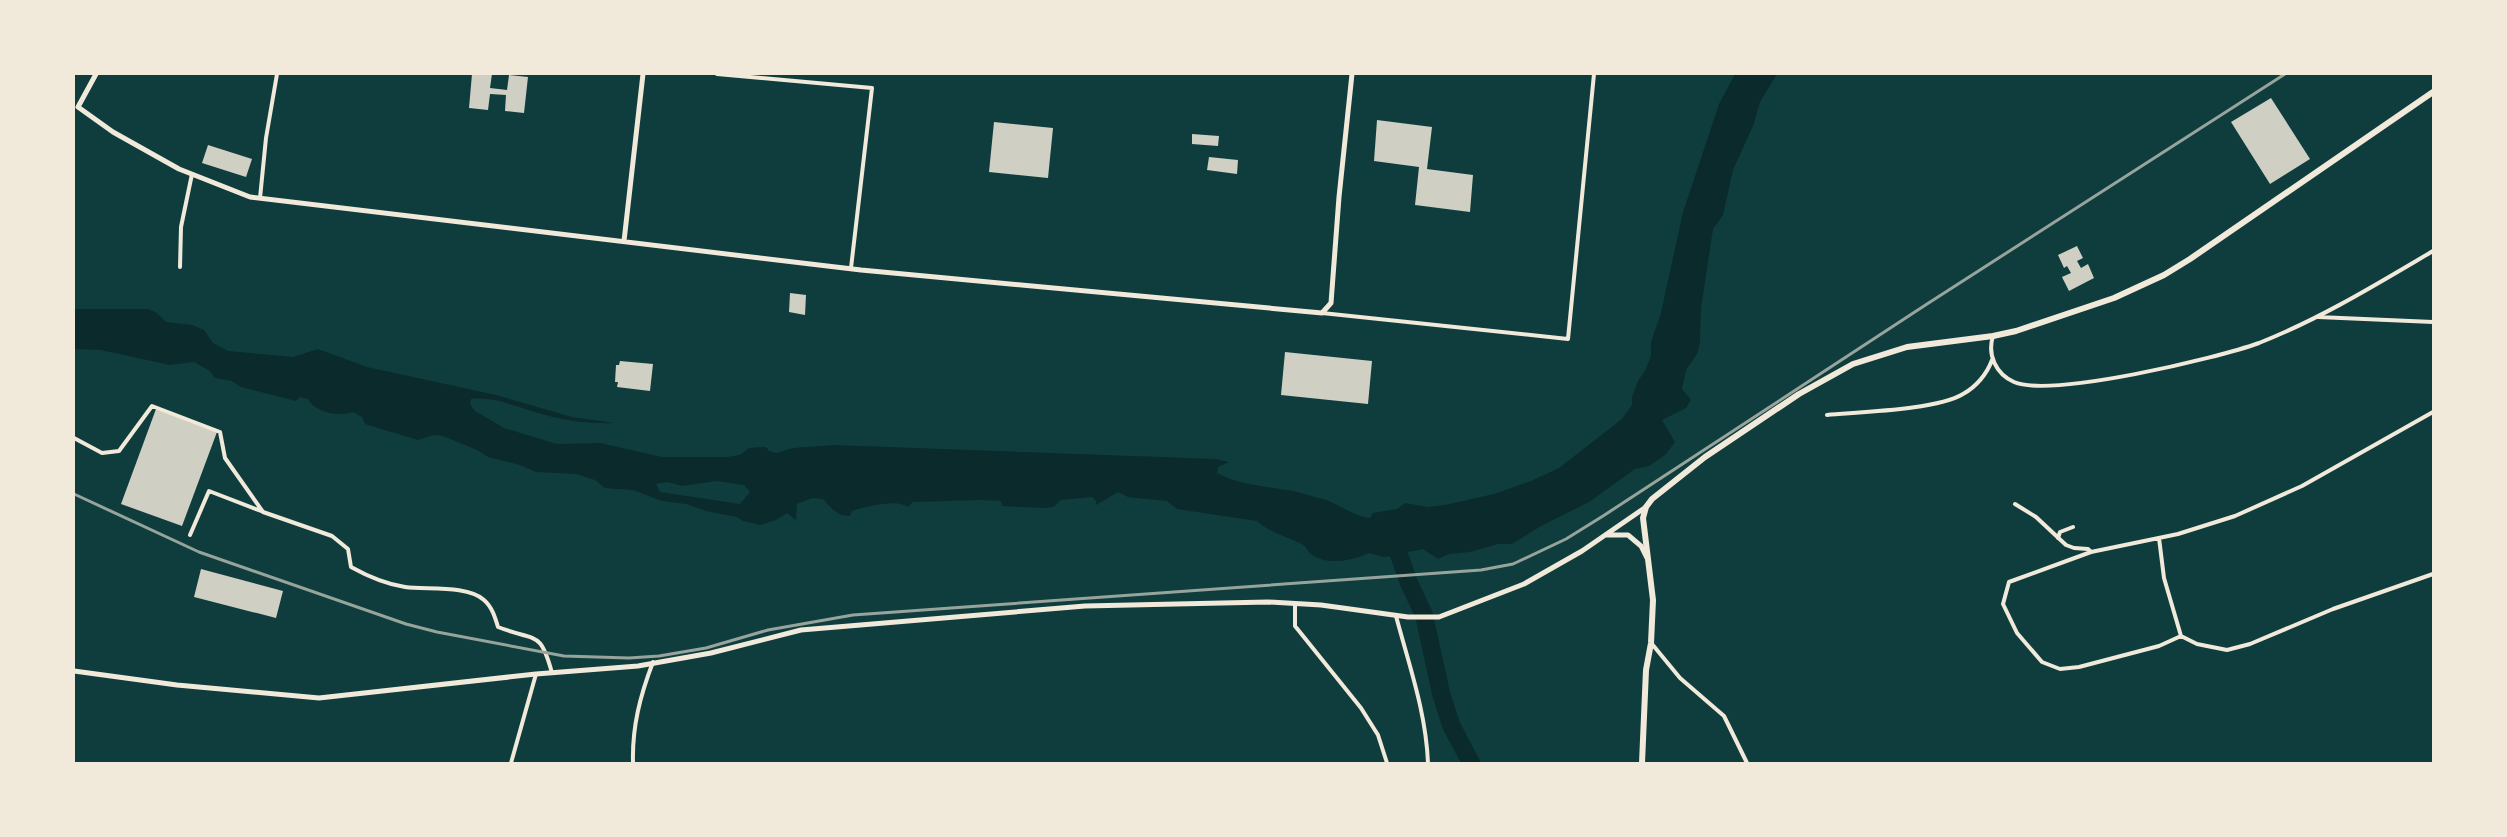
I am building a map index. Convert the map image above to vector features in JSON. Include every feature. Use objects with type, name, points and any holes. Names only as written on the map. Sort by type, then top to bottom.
[{"type":"main road","points":[[1642,763],[1646,670],[1651,643],[1653,600],[1644,529],[1646,507],[1661,490],[1705,457],[1799,394],[1853,364],[1908,347],[1993,336],[2061,318],[2097,305],[2164,275],[2433,92]]},
{"type":"street","points":[[96,74],[76,106],[113,132],[192,174],[260,198],[851,268],[1322,313],[1568,339],[1594,74]]},
{"type":"street","points":[[260,198],[266,138],[276,74]]},
{"type":"street","points":[[624,241],[643,74]]},
{"type":"street","points":[[718,74],[872,88],[851,268]]},
{"type":"street","points":[[1322,313],[1332,303],[1339,197],[1352,74]]},
{"type":"street","points":[[180,267],[181,227],[192,174]]},
{"type":"street","points":[[1993,336],[1989,348],[1992,360],[2002,375],[2016,383],[2041,386],[2104,381],[2258,343],[2316,317],[2433,251]]},
{"type":"street","points":[[2316,317],[2433,322]]},
{"type":"street","points":[[1827,416],[1921,406],[1950,400],[1963,395],[1976,385],[1990,368],[1992,360]]},
{"type":"street","points":[[74,438],[102,453],[119,451],[152,406],[184,416],[220,432],[224,458],[263,512]]},
{"type":"street","points":[[2181,636],[2159,646],[2079,667],[2060,668],[2042,662],[2016,633],[2003,604],[2010,582],[2092,552],[2159,538],[2235,516],[2302,486],[2433,412]]},
{"type":"street","points":[[190,535],[209,491],[332,536],[348,549],[351,567],[372,579],[408,587],[436,590],[458,589],[483,599],[493,612],[498,627],[539,640],[545,647],[552,673]]},
{"type":"street","points":[[2015,504],[2036,517],[2058,538],[2074,548],[2083,548],[2092,552]]},
{"type":"street","points":[[74,671],[177,685],[319,698],[536,674],[638,666],[711,653],[801,630],[1085,606],[1268,602],[1321,605],[1408,617],[1439,616],[1524,584],[1646,507]]},
{"type":"street","points":[[2058,538],[2060,532],[2073,527]]},
{"type":"street","points":[[1604,535],[1628,535],[1635,539],[1650,565]]},
{"type":"street","points":[[2159,538],[2164,578],[2181,636],[2197,644],[2227,650],[2250,644],[2332,609],[2433,574]]},
{"type":"street","points":[[1295,604],[1295,626],[1361,708],[1378,734],[1387,763]]},
{"type":"street","points":[[1396,616],[1427,731],[1428,763]]},
{"type":"street","points":[[1651,643],[1680,678],[1724,716],[1748,763]]},
{"type":"street","points":[[633,763],[632,740],[638,702],[653,662]]},
{"type":"street","points":[[511,763],[536,674]]},
{"type":"water","points":[[1735,74],[1777,74],[1760,102],[1753,126],[1733,170],[1723,215],[1713,229],[1701,308],[1700,342],[1697,354],[1686,370],[1682,389],[1691,400],[1686,408],[1662,420],[1675,442],[1665,455],[1649,466],[1635,469],[1589,502],[1541,526],[1512,544],[1498,544],[1470,552],[1449,554],[1438,559],[1423,549],[1384,557],[1369,553],[1349,560],[1326,560],[1318,558],[1311,554],[1302,544],[1273,531],[1257,521],[1177,509],[1167,501],[1128,497],[1118,492],[1096,505],[1096,501],[1092,497],[1061,500],[1053,507],[1044,508],[1002,506],[1001,501],[980,500],[913,502],[908,507],[903,504],[889,503],[852,511],[850,516],[838,513],[823,499],[812,498],[797,504],[796,520],[787,513],[776,520],[760,525],[686,504],[662,501],[633,490],[605,488],[595,480],[576,474],[536,472],[520,465],[488,457],[477,450],[443,436],[434,435],[418,440],[365,424],[362,417],[353,412],[341,414],[328,413],[316,408],[308,399],[300,397],[296,401],[241,387],[232,381],[215,378],[210,371],[194,362],[170,365],[101,350],[74,349],[74,309],[148,309],[157,313],[166,322],[192,325],[204,330],[213,343],[228,351],[293,357],[318,349],[367,367],[496,395],[572,417],[614,423],[569,420],[489,399],[471,399],[470,404],[475,411],[504,428],[557,444],[600,443],[662,457],[727,457],[740,455],[749,448],[766,447],[769,451],[777,453],[793,448],[834,445],[1216,459],[1229,462],[1218,467],[1217,473],[1236,481],[1293,491],[1323,499],[1357,515],[1370,518],[1373,513],[1397,509],[1405,503],[1428,507],[1445,505],[1494,494],[1531,481],[1559,468],[1622,419],[1632,405],[1632,397],[1638,381],[1646,369],[1651,355],[1651,342],[1661,313],[1683,212],[1719,104]],"holes":[[[717,481],[744,485],[750,492],[740,504],[660,492],[656,484],[667,482],[682,486]]]},
{"type":"building","points":[[472,74],[492,74],[490,88],[507,90],[509,75],[528,77],[524,113],[505,111],[506,95],[490,94],[488,110],[469,108]]},
{"type":"building","points":[[2271,98],[2310,159],[2270,184],[2231,122]]},
{"type":"building","points":[[1377,120],[1432,127],[1427,169],[1473,175],[1470,212],[1415,205],[1419,167],[1374,161]]},
{"type":"building","points":[[994,122],[1053,128],[1048,178],[989,172]]},
{"type":"building","points":[[1192,134],[1219,136],[1218,146],[1192,144]]},
{"type":"building","points":[[208,145],[252,159],[246,177],[202,163]]},
{"type":"building","points":[[1209,157],[1238,160],[1237,174],[1207,170]]},
{"type":"building","points":[[2077,246],[2083,258],[2077,261],[2081,268],[2088,264],[2094,278],[2069,291],[2062,277],[2071,273],[2067,266],[2064,268],[2058,255]]},
{"type":"building","points":[[790,293],[806,295],[805,315],[789,312]]},
{"type":"building","points":[[1285,352],[1372,361],[1368,404],[1281,395]]},
{"type":"building","points":[[620,361],[653,364],[650,391],[617,387],[618,382],[615,382],[616,365],[619,365]]},
{"type":"building","points":[[156,409],[217,432],[182,526],[121,504]]},
{"type":"building","points":[[201,569],[283,591],[276,618],[194,597]]},
{"type":"waterway","points":[[1392,535],[1409,583],[1424,615],[1441,693],[1451,725],[1471,763]]},
{"type":"railway","points":[[74,494],[199,552],[406,624],[437,632],[564,656],[629,658],[659,656],[706,648],[768,630],[853,615],[1481,570],[1513,564],[1566,539],[1603,516],[1927,304],[2285,74]]}]
